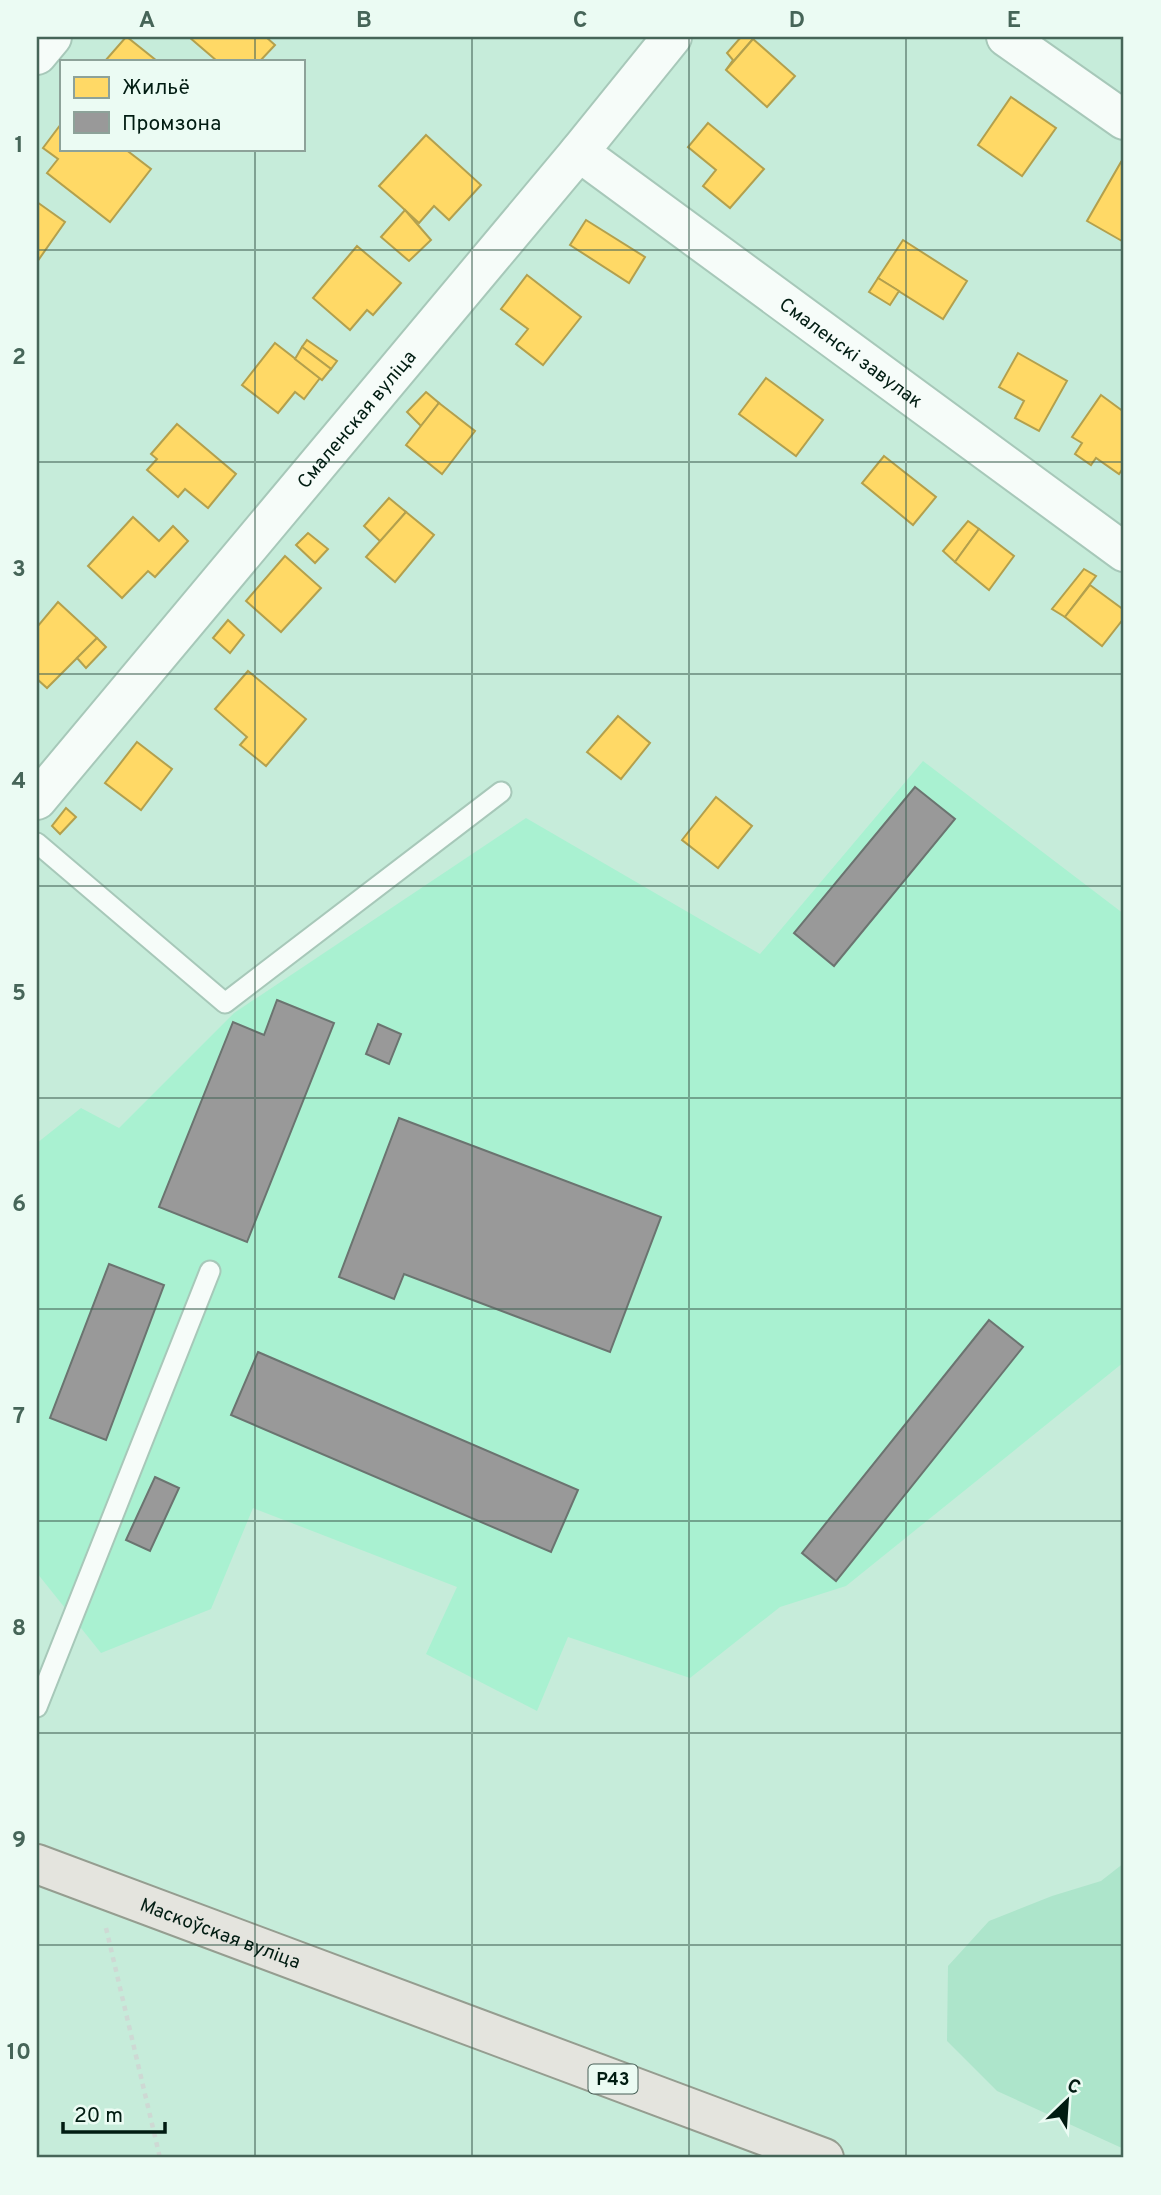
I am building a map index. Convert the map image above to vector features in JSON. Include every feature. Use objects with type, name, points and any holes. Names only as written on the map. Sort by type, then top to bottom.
[{"type":"main road","name":"Маскоўская вуліца","points":[[37,1864],[824,2158]]},
{"type":"street","points":[[37,55],[52,37]]},
{"type":"street","name":"Смаленская вуліца","points":[[37,800],[672,37]]},
{"type":"street","points":[[1006,37],[1124,120]]},
{"type":"street","name":"Смаленскі завулак","points":[[579,152],[1124,552]]},
{"type":"lane","points":[[37,843],[225,1003],[500,792]]},
{"type":"lane","points":[[37,1707],[209,1272]]},
{"type":"path","points":[[96,1886],[160,2158]]},
{"type":"shaded area","points":[[923,761],[1124,914],[1124,1362],[846,1586],[780,1607],[690,1678],[568,1637],[537,1711],[426,1654],[457,1587],[253,1508],[211,1609],[101,1653],[37,1573],[37,1143],[81,1108],[119,1128],[234,1013],[526,818],[760,954]]},
{"type":"shaded area","points":[[1124,1863],[1124,2149],[997,2091],[947,2041],[948,1966],[989,1921],[1052,1896],[1101,1881]]},
{"type":"building: Жильё","points":[[127,37],[156,60],[106,60]]},
{"type":"building: Жильё","points":[[189,37],[266,37],[275,45],[261,60],[216,60]]},
{"type":"building: Жильё","points":[[741,37],[753,39],[726,70],[733,60],[727,53]]},
{"type":"building: Жильё","points":[[753,39],[795,76],[767,107],[726,70]]},
{"type":"building: Жильё","points":[[1011,97],[1056,128],[1022,176],[978,145]]},
{"type":"building: Жильё","points":[[708,123],[764,169],[730,208],[703,186],[716,170],[688,147]]},
{"type":"building: Жильё","points":[[60,125],[60,150],[126,150],[151,169],[110,222],[47,173],[58,159],[43,148]]},
{"type":"building: Жильё","points":[[426,135],[481,185],[449,220],[434,206],[419,223],[379,186]]},
{"type":"building: Жильё","points":[[1121,162],[1124,164],[1122,241],[1087,221]]},
{"type":"building: Жильё","points":[[37,202],[65,222],[37,262]]},
{"type":"building: Жильё","points":[[405,210],[431,240],[409,261],[381,237]]},
{"type":"building: Жильё","points":[[586,220],[645,257],[629,283],[570,245]]},
{"type":"building: Жильё","points":[[903,240],[967,281],[943,319],[878,278]]},
{"type":"building: Жильё","points":[[357,246],[401,283],[373,315],[367,310],[350,330],[313,298]]},
{"type":"building: Жильё","points":[[527,275],[581,317],[543,365],[516,344],[528,329],[501,309]]},
{"type":"building: Жильё","points":[[878,278],[899,291],[890,305],[869,292]]},
{"type":"building: Жильё","points":[[307,340],[337,361],[331,369],[302,347]]},
{"type":"building: Жильё","points":[[275,343],[320,378],[304,399],[295,392],[278,413],[242,385]]},
{"type":"building: Жильё","points":[[302,347],[331,369],[322,380],[295,359]]},
{"type":"building: Жильё","points":[[1018,353],[1067,381],[1039,431],[1015,418],[1024,401],[999,387]]},
{"type":"building: Жильё","points":[[766,378],[823,420],[796,456],[739,414]]},
{"type":"building: Жильё","points":[[426,392],[439,403],[421,426],[407,412]]},
{"type":"building: Жильё","points":[[1101,395],[1124,412],[1124,467],[1119,474],[1096,458],[1091,465],[1075,454],[1082,443],[1072,437]]},
{"type":"building: Жильё","points":[[439,403],[475,431],[442,474],[406,445]]},
{"type":"building: Жильё","points":[[177,424],[236,474],[208,508],[185,489],[178,497],[147,470],[157,459],[151,454]]},
{"type":"building: Жильё","points":[[884,456],[936,497],[913,525],[862,483]]},
{"type":"building: Жильё","points":[[389,498],[406,512],[381,542],[364,526]]},
{"type":"building: Жильё","points":[[406,512],[434,535],[395,582],[366,557]]},
{"type":"building: Жильё","points":[[133,517],[159,541],[173,526],[188,541],[155,577],[148,571],[122,598],[88,566]]},
{"type":"building: Жильё","points":[[968,521],[979,529],[955,562],[943,551]]},
{"type":"building: Жильё","points":[[979,529],[1014,556],[989,590],[955,562]]},
{"type":"building: Жильё","points":[[308,533],[328,549],[315,563],[296,545]]},
{"type":"building: Жильё","points":[[285,556],[321,588],[281,632],[246,601]]},
{"type":"building: Жильё","points":[[1084,569],[1096,576],[1065,617],[1052,609]]},
{"type":"building: Жильё","points":[[1090,585],[1124,610],[1124,618],[1102,646],[1065,617]]},
{"type":"building: Жильё","points":[[58,602],[97,638],[47,688],[37,679],[37,627]]},
{"type":"building: Жильё","points":[[228,620],[244,635],[230,653],[213,638]]},
{"type":"building: Жильё","points":[[97,638],[106,647],[86,668],[77,658]]},
{"type":"building: Жильё","points":[[248,671],[306,719],[266,766],[240,745],[247,737],[215,709]]},
{"type":"building: Жильё","points":[[618,716],[650,743],[621,779],[587,752]]},
{"type":"building: Жильё","points":[[137,742],[172,769],[141,810],[105,783]]},
{"type":"building: Жильё","points":[[716,797],[752,826],[718,868],[682,840]]},
{"type":"building: Жильё","points":[[66,808],[76,817],[60,834],[52,826]]},
{"type":"building: Промзона","points":[[915,787],[955,819],[834,966],[794,933]]},
{"type":"building: Промзона","points":[[277,1000],[334,1023],[247,1242],[159,1207],[233,1022],[264,1035]]},
{"type":"building: Промзона","points":[[378,1024],[401,1034],[389,1064],[366,1054]]},
{"type":"building: Промзона","points":[[399,1118],[661,1217],[610,1352],[404,1274],[394,1299],[339,1277]]},
{"type":"building: Промзона","points":[[109,1264],[164,1285],[106,1440],[50,1418]]},
{"type":"building: Промзона","points":[[989,1320],[1023,1347],[836,1581],[802,1553]]},
{"type":"building: Промзона","points":[[258,1352],[578,1490],[551,1552],[231,1415]]},
{"type":"building: Промзона","points":[[155,1477],[179,1488],[150,1551],[126,1540]]}]
